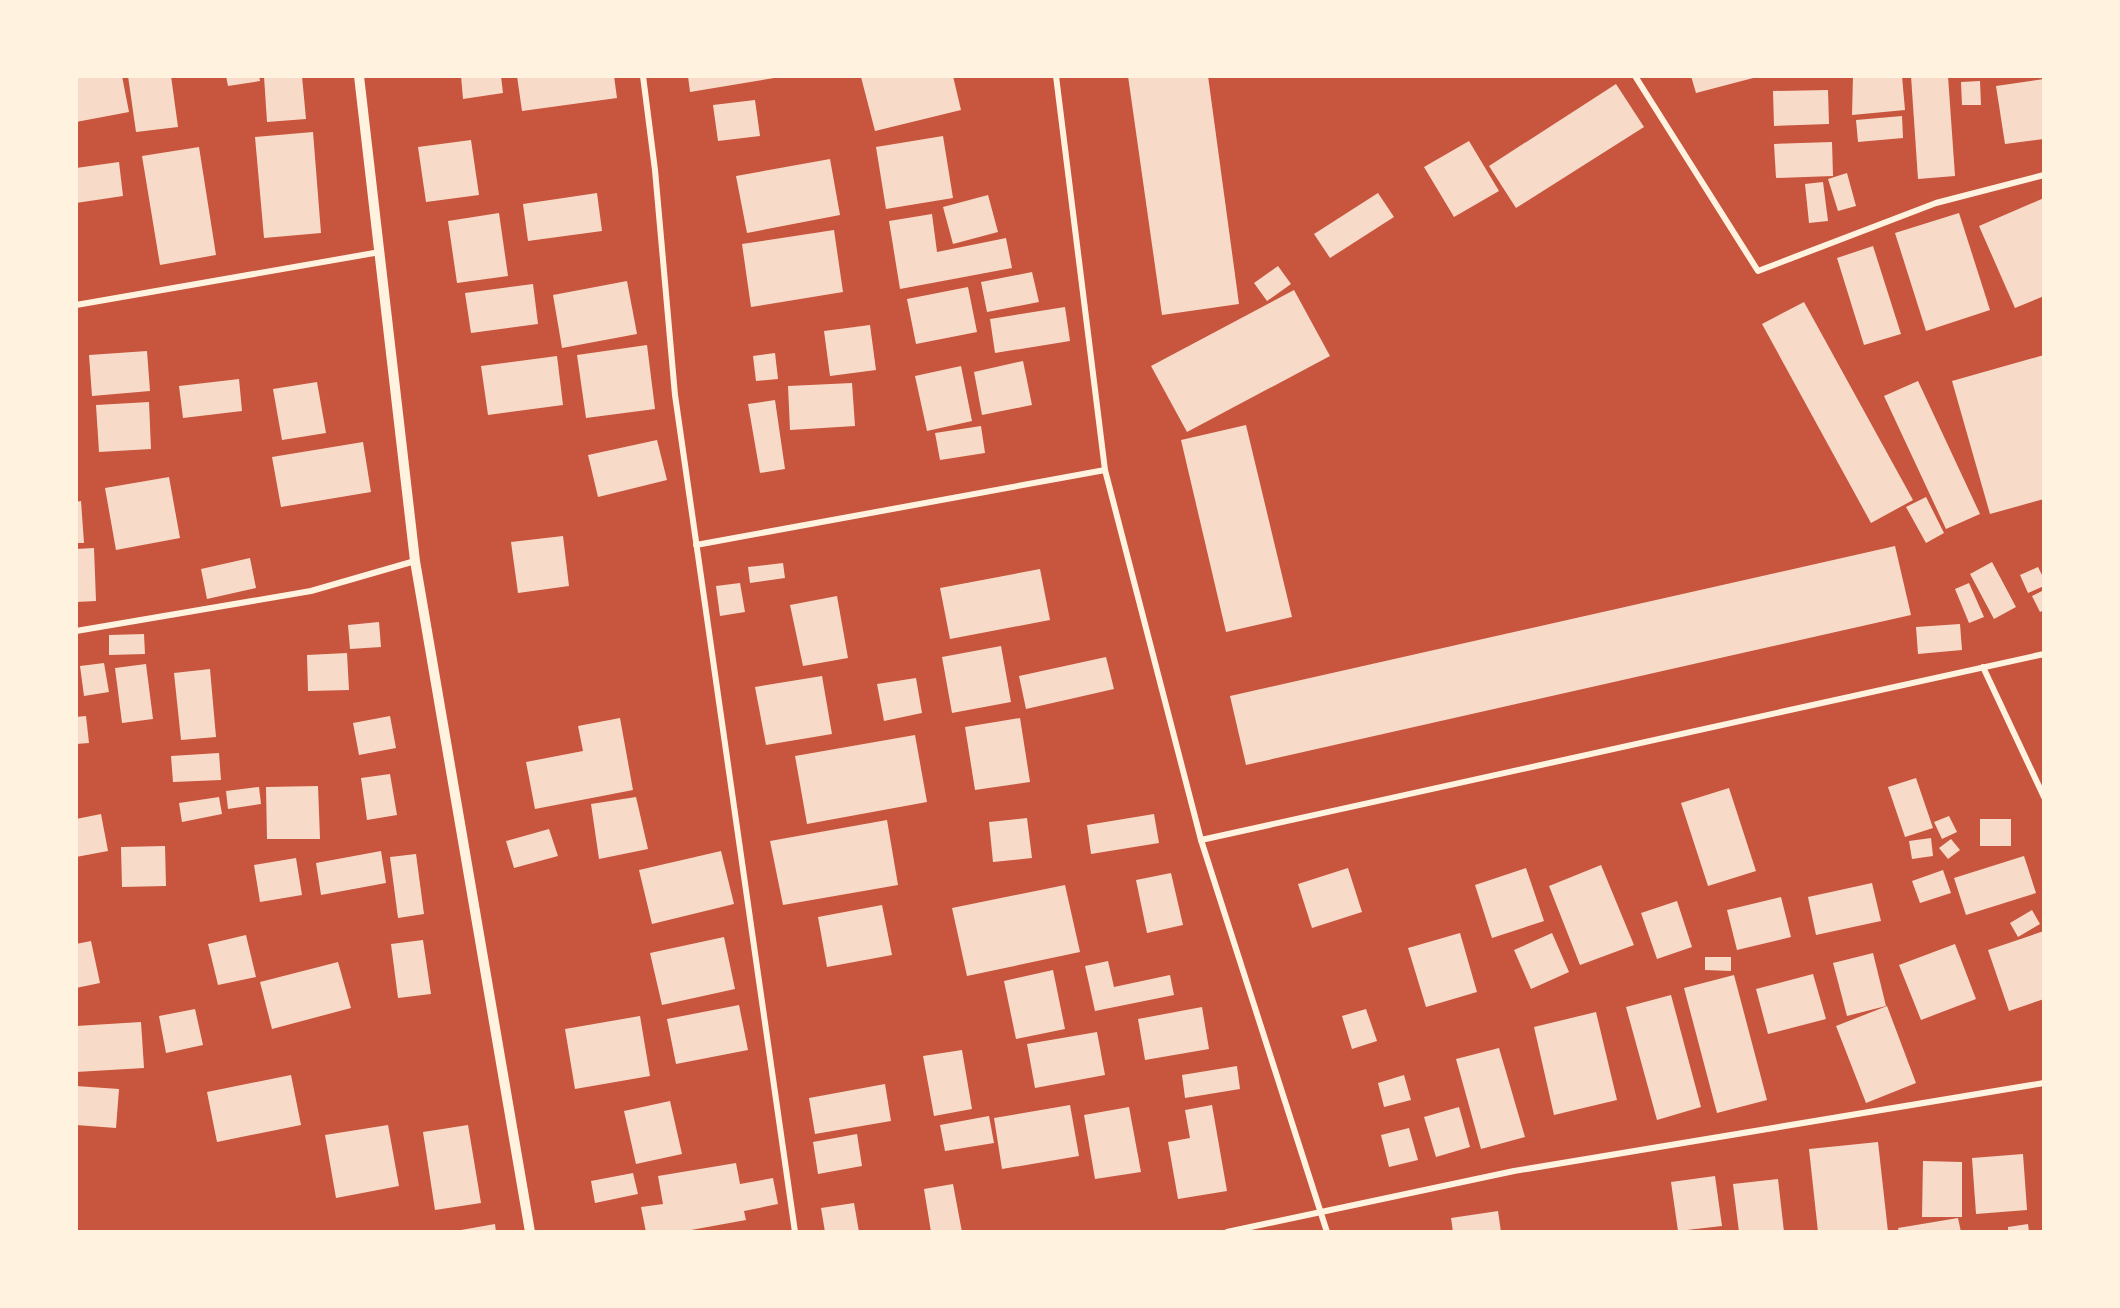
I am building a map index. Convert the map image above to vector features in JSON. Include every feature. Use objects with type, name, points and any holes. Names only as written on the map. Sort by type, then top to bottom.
[{"type":"street","points":[[359,76],[415,561],[530,1232]]},
{"type":"street","points":[[643,76],[655,170],[675,395],[795,1232]]},
{"type":"street","points":[[1056,76],[1105,470],[1201,840],[1327,1232]]},
{"type":"street","points":[[1635,76],[1758,271],[1935,203],[2043,175]]},
{"type":"street","points":[[76,305],[381,252]]},
{"type":"street","points":[[696,545],[1105,470]]},
{"type":"street","points":[[76,631],[311,591],[415,561]]},
{"type":"street","points":[[1201,840],[2043,654]]},
{"type":"street","points":[[1983,667],[2043,797]]},
{"type":"street","points":[[1227,1232],[1514,1171],[2043,1083]]},
{"type":"building","points":[[76,76],[122,76],[129,112],[76,122]]},
{"type":"building","points":[[128,76],[171,76],[178,127],[136,132]]},
{"type":"building","points":[[226,76],[259,76],[260,81],[228,86]]},
{"type":"building","points":[[264,76],[302,76],[306,119],[267,122]]},
{"type":"building","points":[[461,76],[501,76],[503,93],[463,99]]},
{"type":"building","points":[[517,76],[614,76],[617,98],[522,111]]},
{"type":"building","points":[[688,76],[773,76],[774,78],[690,92]]},
{"type":"building","points":[[953,76],[961,110],[875,131],[861,77]]},
{"type":"building","points":[[1128,76],[1208,76],[1239,304],[1162,315]]},
{"type":"building","points":[[1691,76],[1757,76],[1757,77],[1696,93]]},
{"type":"building","points":[[1853,76],[1902,76],[1905,110],[1852,115]]},
{"type":"building","points":[[1911,76],[1948,76],[1955,176],[1918,179]]},
{"type":"building","points":[[2044,79],[2044,139],[2005,144],[1996,86]]},
{"type":"building","points":[[1980,81],[1981,105],[1962,105],[1961,82]]},
{"type":"building","points":[[1616,84],[1644,127],[1516,208],[1489,166]]},
{"type":"building","points":[[1828,90],[1829,124],[1774,126],[1773,91]]},
{"type":"building","points":[[755,100],[760,136],[718,141],[713,105]]},
{"type":"building","points":[[1902,116],[1903,138],[1858,142],[1856,120]]},
{"type":"building","points":[[313,132],[321,233],[264,238],[255,137]]},
{"type":"building","points":[[943,136],[953,198],[886,209],[876,147]]},
{"type":"building","points":[[471,140],[479,195],[426,202],[418,147]]},
{"type":"building","points":[[1469,141],[1499,191],[1454,217],[1424,167]]},
{"type":"building","points":[[1832,142],[1833,176],[1776,178],[1774,144]]},
{"type":"building","points":[[199,147],[216,255],[160,265],[142,156]]},
{"type":"building","points":[[830,159],[840,215],[747,233],[736,176]]},
{"type":"building","points":[[119,162],[123,196],[76,203],[76,168]]},
{"type":"building","points":[[1847,173],[1856,206],[1838,211],[1828,179]]},
{"type":"building","points":[[1823,182],[1828,221],[1809,223],[1805,184]]},
{"type":"building","points":[[597,193],[602,231],[528,241],[523,204]]},
{"type":"building","points":[[1378,193],[1394,217],[1330,258],[1314,234]]},
{"type":"building","points":[[988,195],[998,232],[953,244],[943,207]]},
{"type":"building","points":[[2044,198],[2044,296],[2015,308],[1979,226]]},
{"type":"building","points":[[499,213],[508,276],[457,283],[448,221]]},
{"type":"building","points":[[1959,213],[1990,310],[1926,331],[1895,233]]},
{"type":"building","points":[[932,214],[937,252],[1006,238],[1012,268],[900,289],[889,221]]},
{"type":"building","points":[[834,230],[843,292],[751,307],[742,244]]},
{"type":"building","points":[[1873,246],[1901,334],[1864,345],[1837,258]]},
{"type":"building","points":[[1278,266],[1291,284],[1267,301],[1254,283]]},
{"type":"building","points":[[1032,272],[1039,302],[987,312],[981,282]]},
{"type":"building","points":[[627,281],[637,334],[562,348],[553,295]]},
{"type":"building","points":[[533,284],[538,324],[471,333],[465,293]]},
{"type":"building","points":[[968,287],[977,332],[916,344],[907,299]]},
{"type":"building","points":[[1294,290],[1330,356],[1187,432],[1151,366]]},
{"type":"building","points":[[1804,302],[1913,500],[1871,523],[1762,324]]},
{"type":"building","points":[[1065,307],[1070,341],[995,353],[990,319]]},
{"type":"building","points":[[870,325],[876,370],[830,376],[824,331]]},
{"type":"building","points":[[647,345],[655,409],[586,418],[577,355]]},
{"type":"building","points":[[147,351],[150,391],[92,396],[89,355]]},
{"type":"building","points":[[775,353],[778,379],[756,381],[753,356]]},
{"type":"building","points":[[2044,355],[2044,499],[1990,514],[1952,381]]},
{"type":"building","points":[[557,356],[563,405],[488,415],[481,366]]},
{"type":"building","points":[[1023,361],[1032,405],[982,415],[974,372]]},
{"type":"building","points":[[961,366],[972,421],[927,431],[915,376]]},
{"type":"building","points":[[239,379],[242,411],[183,418],[179,386]]},
{"type":"building","points":[[1918,381],[1980,514],[1946,529],[1884,396]]},
{"type":"building","points":[[317,382],[326,433],[282,440],[273,389]]},
{"type":"building","points":[[852,383],[855,426],[790,430],[788,386]]},
{"type":"building","points":[[775,400],[785,469],[760,473],[748,404]]},
{"type":"building","points":[[149,402],[151,449],[99,452],[96,405]]},
{"type":"building","points":[[1246,425],[1292,617],[1226,632],[1181,440]]},
{"type":"building","points":[[981,426],[985,453],[940,460],[935,433]]},
{"type":"building","points":[[657,440],[667,480],[598,497],[588,455]]},
{"type":"building","points":[[363,442],[371,492],[281,507],[272,457]]},
{"type":"building","points":[[169,477],[180,538],[116,550],[105,488]]},
{"type":"building","points":[[1926,497],[1944,533],[1926,543],[1906,507]]},
{"type":"building","points":[[81,501],[84,543],[76,543],[76,502]]},
{"type":"building","points":[[563,536],[569,586],[518,593],[511,542]]},
{"type":"building","points":[[1895,546],[1911,615],[1246,765],[1230,696]]},
{"type":"building","points":[[94,548],[96,601],[76,602],[76,549]]},
{"type":"building","points":[[250,558],[256,588],[207,599],[201,569]]},
{"type":"building","points":[[1992,562],[2016,607],[1994,619],[1970,574]]},
{"type":"building","points":[[783,563],[785,578],[750,583],[748,567]]},
{"type":"building","points":[[2038,567],[2044,579],[2044,586],[2028,593],[2020,575]]},
{"type":"building","points":[[1040,569],[1050,620],[950,639],[940,588]]},
{"type":"building","points":[[740,583],[745,612],[720,616],[716,586]]},
{"type":"building","points":[[1969,583],[1984,617],[1969,623],[1955,589]]},
{"type":"building","points":[[2044,590],[2044,610],[2040,612],[2032,596]]},
{"type":"building","points":[[837,596],[848,658],[803,666],[790,605]]},
{"type":"building","points":[[379,622],[381,647],[350,649],[348,625]]},
{"type":"building","points":[[1960,624],[1962,650],[1918,654],[1916,627]]},
{"type":"building","points":[[144,634],[145,654],[109,655],[109,635]]},
{"type":"building","points":[[1001,646],[1011,702],[952,713],[942,657]]},
{"type":"building","points":[[347,653],[349,690],[308,691],[307,655]]},
{"type":"building","points":[[1106,657],[1114,689],[1026,709],[1019,676]]},
{"type":"building","points":[[104,663],[109,692],[84,696],[80,666]]},
{"type":"building","points":[[146,664],[153,719],[122,723],[115,668]]},
{"type":"building","points":[[210,669],[216,737],[181,740],[174,673]]},
{"type":"building","points":[[822,676],[832,734],[766,745],[755,687]]},
{"type":"building","points":[[916,678],[922,713],[884,721],[877,684]]},
{"type":"building","points":[[86,716],[89,743],[76,744],[76,717]]},
{"type":"building","points":[[390,716],[396,748],[359,755],[353,723]]},
{"type":"building","points":[[620,718],[633,790],[535,809],[526,762],[583,751],[578,726]]},
{"type":"building","points":[[1020,718],[1030,782],[975,790],[965,727]]},
{"type":"building","points":[[915,735],[927,802],[807,824],[795,756]]},
{"type":"building","points":[[219,753],[221,780],[173,782],[171,756]]},
{"type":"building","points":[[390,774],[397,815],[367,820],[361,778]]},
{"type":"building","points":[[1916,778],[1933,828],[1905,837],[1888,787]]},
{"type":"building","points":[[318,786],[320,839],[267,839],[266,787]]},
{"type":"building","points":[[259,787],[261,804],[228,809],[226,791]]},
{"type":"building","points":[[1729,788],[1756,871],[1708,886],[1681,803]]},
{"type":"building","points":[[219,797],[222,814],[182,822],[179,803]]},
{"type":"building","points":[[636,797],[648,849],[599,859],[591,804]]},
{"type":"building","points":[[101,814],[108,851],[76,857],[76,819]]},
{"type":"building","points":[[1154,814],[1159,843],[1091,854],[1087,825]]},
{"type":"building","points":[[1949,816],[1957,832],[1942,839],[1934,822]]},
{"type":"building","points":[[1027,818],[1032,858],[993,862],[989,822]]},
{"type":"building","points":[[1980,819],[2011,819],[2011,846],[1980,846]]},
{"type":"building","points":[[887,820],[898,885],[783,905],[770,841]]},
{"type":"building","points":[[549,829],[558,856],[514,868],[506,841]]},
{"type":"building","points":[[1931,838],[1933,856],[1912,859],[1909,841]]},
{"type":"building","points":[[1951,839],[1960,850],[1948,859],[1939,848]]},
{"type":"building","points":[[165,846],[166,886],[122,887],[121,847]]},
{"type":"building","points":[[381,851],[386,883],[321,895],[316,863]]},
{"type":"building","points":[[721,851],[734,904],[652,924],[639,870]]},
{"type":"building","points":[[416,854],[424,914],[398,918],[390,857]]},
{"type":"building","points":[[2024,856],[2036,893],[1966,915],[1954,878]]},
{"type":"building","points":[[296,858],[302,895],[260,902],[254,865]]},
{"type":"building","points":[[1601,865],[1634,945],[1580,965],[1549,886]]},
{"type":"building","points":[[1348,868],[1362,912],[1312,928],[1298,884]]},
{"type":"building","points":[[1526,868],[1544,921],[1492,938],[1475,885]]},
{"type":"building","points":[[1943,870],[1951,893],[1920,903],[1912,881]]},
{"type":"building","points":[[1171,873],[1183,925],[1147,933],[1136,880]]},
{"type":"building","points":[[1872,883],[1881,921],[1816,935],[1808,897]]},
{"type":"building","points":[[1065,885],[1080,952],[967,976],[952,908]]},
{"type":"building","points":[[1781,897],[1791,937],[1737,950],[1727,910]]},
{"type":"building","points":[[1677,901],[1692,947],[1657,959],[1641,913]]},
{"type":"building","points":[[882,905],[892,955],[827,967],[818,917]]},
{"type":"building","points":[[2032,910],[2040,924],[2018,937],[2010,923]]},
{"type":"building","points":[[2044,931],[2044,999],[2009,1011],[1988,950]]},
{"type":"building","points":[[1460,933],[1477,992],[1426,1007],[1408,948]]},
{"type":"building","points":[[1552,933],[1569,972],[1531,989],[1514,950]]},
{"type":"building","points":[[246,935],[256,977],[218,985],[208,944]]},
{"type":"building","points":[[724,937],[735,989],[662,1005],[650,953]]},
{"type":"building","points":[[423,940],[431,994],[398,998],[391,944]]},
{"type":"building","points":[[91,941],[100,983],[76,988],[76,944]]},
{"type":"building","points":[[1955,944],[1976,999],[1921,1020],[1899,965]]},
{"type":"building","points":[[1873,953],[1886,1006],[1847,1016],[1833,963]]},
{"type":"building","points":[[1705,957],[1731,957],[1731,971],[1705,970]]},
{"type":"building","points":[[1108,961],[1114,987],[1170,975],[1174,995],[1095,1011],[1085,966]]},
{"type":"building","points":[[338,962],[351,1008],[272,1029],[260,982]]},
{"type":"building","points":[[1053,970],[1065,1029],[1016,1039],[1004,981]]},
{"type":"building","points":[[1813,974],[1826,1019],[1768,1034],[1756,989]]},
{"type":"building","points":[[1734,975],[1767,1100],[1717,1113],[1684,988]]},
{"type":"building","points":[[1671,995],[1701,1107],[1657,1120],[1626,1007]]},
{"type":"building","points":[[739,1005],[748,1050],[676,1064],[667,1019]]},
{"type":"building","points":[[1887,1006],[1916,1083],[1866,1103],[1836,1026]]},
{"type":"building","points":[[1202,1007],[1209,1049],[1145,1060],[1138,1019]]},
{"type":"building","points":[[195,1009],[203,1045],[166,1053],[159,1016]]},
{"type":"building","points":[[1366,1009],[1377,1041],[1352,1049],[1342,1016]]},
{"type":"building","points":[[1596,1012],[1617,1100],[1554,1115],[1534,1027]]},
{"type":"building","points":[[640,1016],[650,1076],[575,1089],[565,1029]]},
{"type":"building","points":[[141,1022],[144,1068],[76,1072],[76,1026]]},
{"type":"building","points":[[1097,1032],[1105,1075],[1035,1088],[1027,1044]]},
{"type":"building","points":[[1499,1048],[1525,1137],[1481,1149],[1456,1059]]},
{"type":"building","points":[[962,1050],[972,1109],[934,1116],[923,1056]]},
{"type":"building","points":[[1237,1066],[1240,1089],[1185,1098],[1182,1075]]},
{"type":"building","points":[[291,1075],[301,1125],[217,1142],[207,1092]]},
{"type":"building","points":[[1404,1075],[1411,1100],[1384,1107],[1378,1083]]},
{"type":"building","points":[[885,1084],[891,1121],[815,1134],[809,1098]]},
{"type":"building","points":[[76,1086],[119,1089],[116,1128],[76,1125]]},
{"type":"building","points":[[670,1101],[682,1154],[636,1164],[624,1111]]},
{"type":"building","points":[[1070,1105],[1079,1156],[1002,1169],[994,1118]]},
{"type":"building","points":[[1212,1105],[1227,1191],[1178,1199],[1168,1142],[1190,1138],[1185,1110]]},
{"type":"building","points":[[1129,1107],[1141,1172],[1095,1179],[1084,1115]]},
{"type":"building","points":[[1459,1107],[1470,1147],[1436,1157],[1424,1117]]},
{"type":"building","points":[[989,1116],[994,1143],[945,1151],[940,1125]]},
{"type":"building","points":[[388,1125],[399,1186],[336,1198],[325,1135]]},
{"type":"building","points":[[468,1125],[481,1203],[435,1210],[423,1132]]},
{"type":"building","points":[[1409,1128],[1418,1160],[1389,1167],[1381,1135]]},
{"type":"building","points":[[857,1134],[862,1166],[818,1174],[813,1142]]},
{"type":"building","points":[[1878,1142],[1888,1232],[1818,1232],[1809,1149]]},
{"type":"building","points":[[2023,1154],[2027,1210],[1976,1214],[1972,1158]]},
{"type":"building","points":[[1923,1161],[1962,1162],[1962,1217],[1922,1217]]},
{"type":"building","points":[[736,1163],[740,1184],[773,1178],[778,1204],[744,1211],[746,1220],[680,1232],[646,1232],[641,1207],[663,1204],[658,1176]]},
{"type":"building","points":[[633,1173],[638,1194],[595,1203],[591,1181]]},
{"type":"building","points":[[1715,1176],[1722,1226],[1678,1231],[1671,1182]]},
{"type":"building","points":[[1778,1179],[1784,1232],[1739,1232],[1733,1184]]},
{"type":"building","points":[[953,1184],[962,1232],[931,1232],[924,1189]]},
{"type":"building","points":[[854,1203],[859,1232],[825,1232],[821,1208]]},
{"type":"building","points":[[1498,1211],[1501,1232],[1453,1232],[1451,1218]]},
{"type":"building","points":[[1958,1218],[1961,1232],[1899,1232],[1898,1228]]},
{"type":"building","points":[[495,1224],[496,1232],[461,1232],[461,1230]]},
{"type":"building","points":[[2028,1224],[2029,1232],[2008,1232],[2008,1227]]}]
